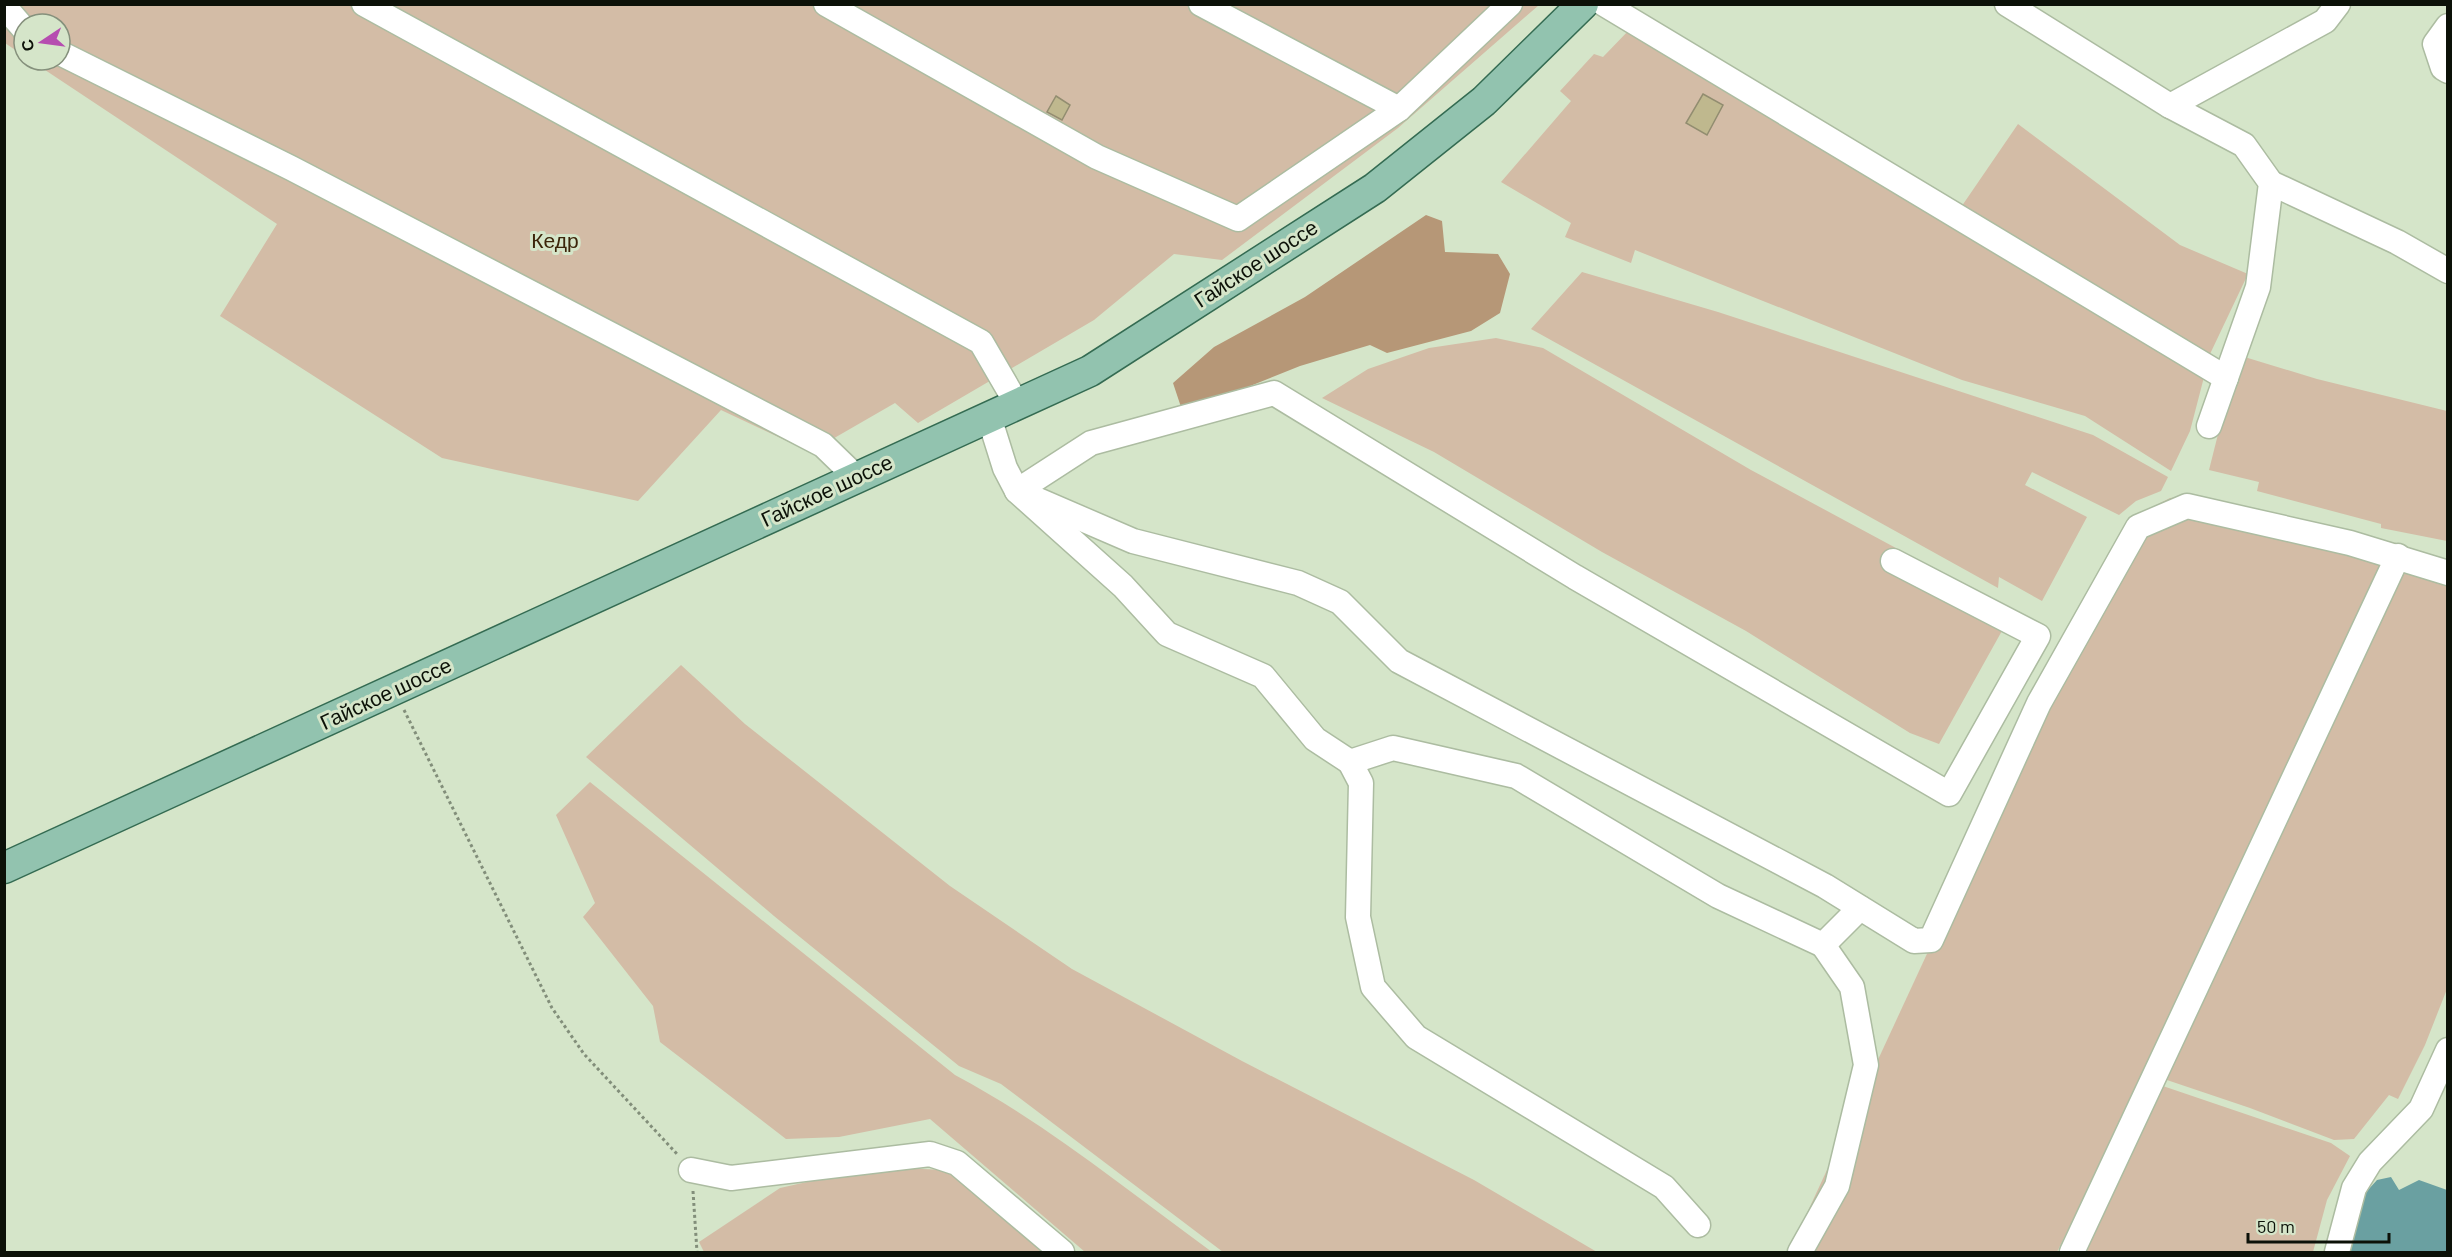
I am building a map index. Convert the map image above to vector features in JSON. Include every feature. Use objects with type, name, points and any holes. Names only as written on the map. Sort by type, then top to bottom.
[{"type":"main road","name":"Гайское шоссе","points":[[4,868],[1090,371],[1375,188],[1484,101],[1583,4]]},
{"type":"street","points":[[364,4],[981,342],[1017,404]]},
{"type":"street","points":[[826,4],[1097,157],[1238,219],[1399,109],[1510,4]]},
{"type":"street","points":[[1201,4],[1399,109]]},
{"type":"street","points":[[1604,4],[2226,378]]},
{"type":"street","points":[[2007,4],[2170,106],[2244,144],[2271,183],[2397,242],[2448,271]]},
{"type":"street","points":[[2170,106],[2325,21],[2338,4]]},
{"type":"street","points":[[2448,26],[2435,44],[2443,68],[2448,71]]},
{"type":"street","points":[[72,58],[291,168],[781,422],[823,445],[857,478]]},
{"type":"street","points":[[2209,426],[2258,287],[2271,183]]},
{"type":"street","points":[[1017,491],[1090,443],[1274,393],[1575,577],[1949,794],[2038,636],[1893,561]]},
{"type":"street","points":[[989,417],[1005,468],[1017,491],[1123,586],[1167,634],[1263,676],[1315,739],[1350,762],[1361,783],[1358,917],[1372,987],[1416,1036],[1664,1187],[1698,1225]]},
{"type":"street","points":[[1017,491],[1133,542],[1298,583],[1340,602],[1399,661],[1825,886],[1914,941],[1930,940],[2039,703],[2138,527],[2187,506],[2398,556],[2448,573]]},
{"type":"street","points":[[2072,1252],[2398,556]]},
{"type":"street","points":[[1350,762],[1393,748],[1516,776],[1718,896],[1823,945],[1852,987],[1866,1065],[1837,1186],[1800,1252]]},
{"type":"street","points":[[1823,945],[1860,908]]},
{"type":"street","points":[[2337,1252],[2354,1188],[2370,1162],[2421,1109],[2448,1050]]},
{"type":"street","points":[[691,1170],[731,1178],[930,1154],[957,1163],[1062,1252]]},
{"type":"path","points":[[394,690],[552,1008],[584,1054],[691,1170],[697,1252]]},
{"type":"green space","name":"Кедр","points":[[4,5],[1539,5],[1398,128],[1222,260],[1174,254],[1094,320],[918,423],[895,403],[810,452],[721,410],[638,501],[442,458],[220,316],[277,224],[48,72],[72,72],[72,12],[12,12],[12,48],[5,43]]},
{"type":"green space","points":[[1631,28],[1955,216],[2018,124],[2180,245],[2248,274],[2210,354],[2190,431],[2171,471],[2085,416],[1962,380],[1635,250],[1631,263],[1565,237],[1571,223],[1501,182],[1571,101],[1560,91],[1594,54],[1603,57]]},
{"type":"green space","points":[[1582,272],[1718,312],[2093,435],[2168,477],[2161,491],[2136,501],[2119,515],[2032,472],[2025,485],[2087,517],[2042,601],[1999,577],[1998,588],[1531,329]]},
{"type":"green space","points":[[1496,338],[1543,348],[1751,470],[2013,611],[1939,744],[1910,733],[1746,631],[1602,552],[1434,452],[1322,398],[1368,369],[1429,348]]},
{"type":"green space","points":[[2238,355],[2317,379],[2447,411],[2447,541],[2381,528],[2381,524],[2257,491],[2259,482],[2209,470]]},
{"type":"green space","points":[[2182,497],[2389,555],[2160,1043],[2057,1252],[1789,1252],[2069,647],[2133,517],[2170,498]]},
{"type":"green space","points":[[2410,554],[2447,563],[2447,989],[2425,1045],[2398,1099],[2389,1095],[2354,1139],[2334,1140],[2250,1108],[2158,1077]]},
{"type":"green space","points":[[681,665],[745,724],[950,886],[1072,969],[1242,1061],[1474,1180],[1597,1252],[1223,1252],[1001,1084],[959,1066],[774,916],[586,757]]},
{"type":"green space","points":[[590,782],[955,1075],[1055,1136],[1212,1252],[1085,1252],[930,1119],[839,1137],[786,1139],[660,1042],[653,1006],[583,917],[595,903],[556,815]]},
{"type":"green space","points":[[2154,1083],[2331,1143],[2350,1156],[2327,1200],[2313,1252],[2069,1252]]},
{"type":"green space","points":[[874,1167],[946,1170],[1049,1252],[704,1252],[699,1242],[780,1188]]},
{"type":"shaded area","points":[[1426,215],[1442,221],[1445,252],[1498,254],[1510,274],[1500,313],[1471,331],[1387,353],[1370,345],[1300,366],[1183,413],[1173,383],[1214,347],[1305,297]]},
{"type":"water","points":[[2391,1177],[2399,1190],[2419,1180],[2447,1190],[2447,1252],[2344,1252],[2358,1201],[2377,1180]]},
{"type":"building","points":[[1703,94],[1723,105],[1707,135],[1686,123]]},
{"type":"building","points":[[1056,96],[1070,105],[1062,120],[1047,112]]}]
